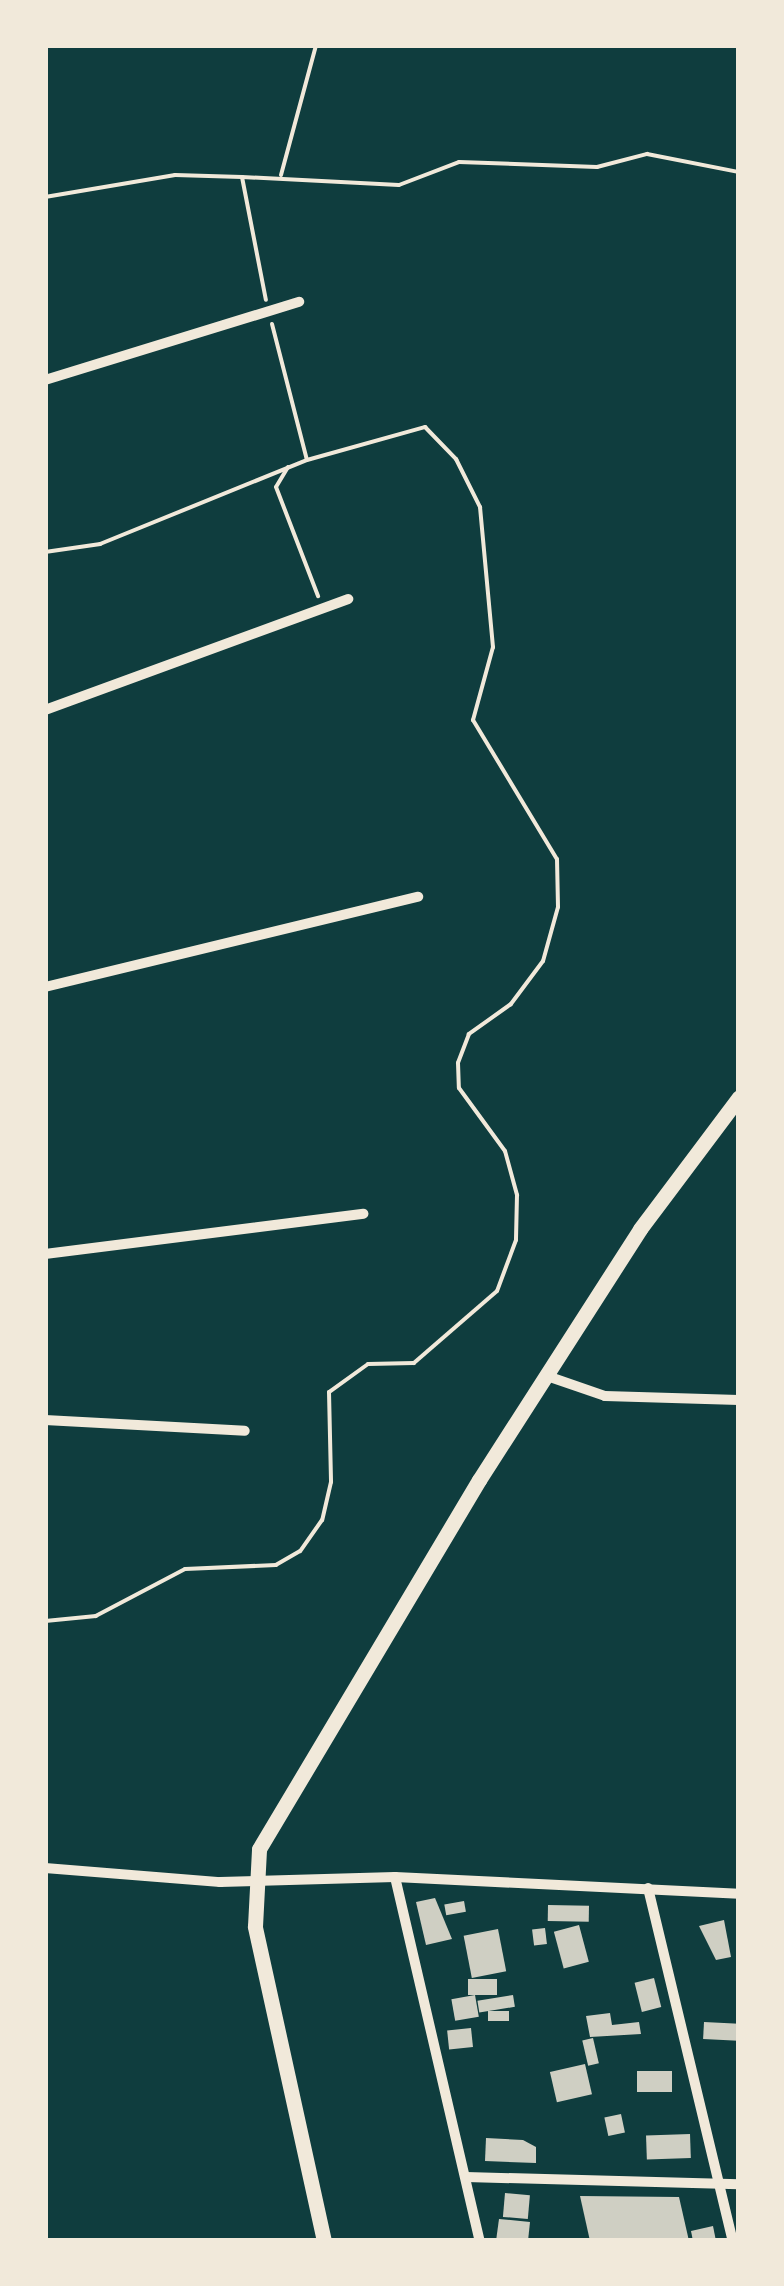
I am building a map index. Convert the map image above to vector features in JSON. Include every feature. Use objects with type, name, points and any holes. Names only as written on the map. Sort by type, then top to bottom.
[{"type":"main road","points":[[324,2241],[252,1877],[273,1820],[546,1376],[739,1097]]},
{"type":"street","points":[[45,380],[268,308],[299,302]]},
{"type":"street","points":[[45,710],[348,599]]},
{"type":"street","points":[[45,987],[418,897]]},
{"type":"street","points":[[45,1254],[364,1214]]},
{"type":"street","points":[[546,1376],[605,1396],[739,1400]]},
{"type":"street","points":[[45,1420],[245,1430]]},
{"type":"street","points":[[45,1868],[252,1877],[395,1877],[739,1894]]},
{"type":"street","points":[[395,1877],[480,2241]]},
{"type":"street","points":[[648,1888],[733,2241]]},
{"type":"street","points":[[466,2177],[739,2184]]},
{"type":"path","points":[[281,176],[316,45]]},
{"type":"path","points":[[45,196],[175,175],[281,176],[399,185],[459,162],[597,167],[647,154],[739,172]]},
{"type":"path","points":[[242,177],[268,308],[307,460]]},
{"type":"path","points":[[45,552],[100,544],[307,460],[425,427],[456,459],[480,506],[492,647],[473,720],[557,859],[558,907],[543,961],[511,1004],[469,1034],[458,1064],[475,1122],[505,1151],[516,1240],[497,1291],[467,1324],[414,1363],[368,1364],[328,1392],[330,1482],[322,1520],[300,1551],[276,1565],[185,1568],[96,1616],[45,1621]]},
{"type":"path","points":[[288,467],[276,487],[323,610]]},
{"type":"building","points":[[435,1898],[452,1939],[426,1945],[416,1902]]},
{"type":"building","points":[[464,1901],[466,1912],[446,1915],[444,1904]]},
{"type":"building","points":[[548,1905],[589,1906],[589,1922],[548,1921]]},
{"type":"building","points":[[724,1920],[731,1957],[716,1960],[699,1926]]},
{"type":"building","points":[[579,1925],[589,1962],[564,1968],[554,1932]]},
{"type":"building","points":[[545,1928],[547,1944],[534,1945],[532,1930]]},
{"type":"building","points":[[498,1929],[506,1971],[472,1978],[464,1936]]},
{"type":"building","points":[[654,1978],[661,2007],[642,2012],[635,1983]]},
{"type":"building","points":[[468,1979],[497,1979],[497,1995],[468,1995]]},
{"type":"building","points":[[475,1995],[479,2017],[455,2021],[451,1999]]},
{"type":"building","points":[[513,1995],[515,2007],[479,2012],[477,2001]]},
{"type":"building","points":[[488,2011],[509,2011],[509,2021],[488,2021]]},
{"type":"building","points":[[610,2013],[612,2025],[639,2022],[641,2034],[590,2037],[586,2016]]},
{"type":"building","points":[[704,2022],[739,2024],[738,2041],[703,2039]]},
{"type":"building","points":[[471,2028],[473,2047],[449,2049],[447,2031]]},
{"type":"building","points":[[593,2038],[599,2063],[588,2066],[582,2040]]},
{"type":"building","points":[[585,2064],[592,2094],[557,2102],[550,2072]]},
{"type":"building","points":[[637,2071],[672,2071],[672,2092],[637,2092]]},
{"type":"building","points":[[621,2114],[625,2133],[608,2136],[604,2118]]},
{"type":"building","points":[[690,2134],[691,2158],[647,2160],[646,2136]]},
{"type":"building","points":[[486,2138],[523,2140],[536,2147],[536,2163],[485,2161]]},
{"type":"building","points":[[505,2193],[530,2195],[528,2219],[503,2217]]},
{"type":"building","points":[[580,2196],[679,2197],[689,2241],[590,2241]]},
{"type":"building","points":[[499,2219],[530,2222],[528,2241],[496,2241]]},
{"type":"building","points":[[713,2226],[716,2241],[693,2241],[691,2231]]}]
